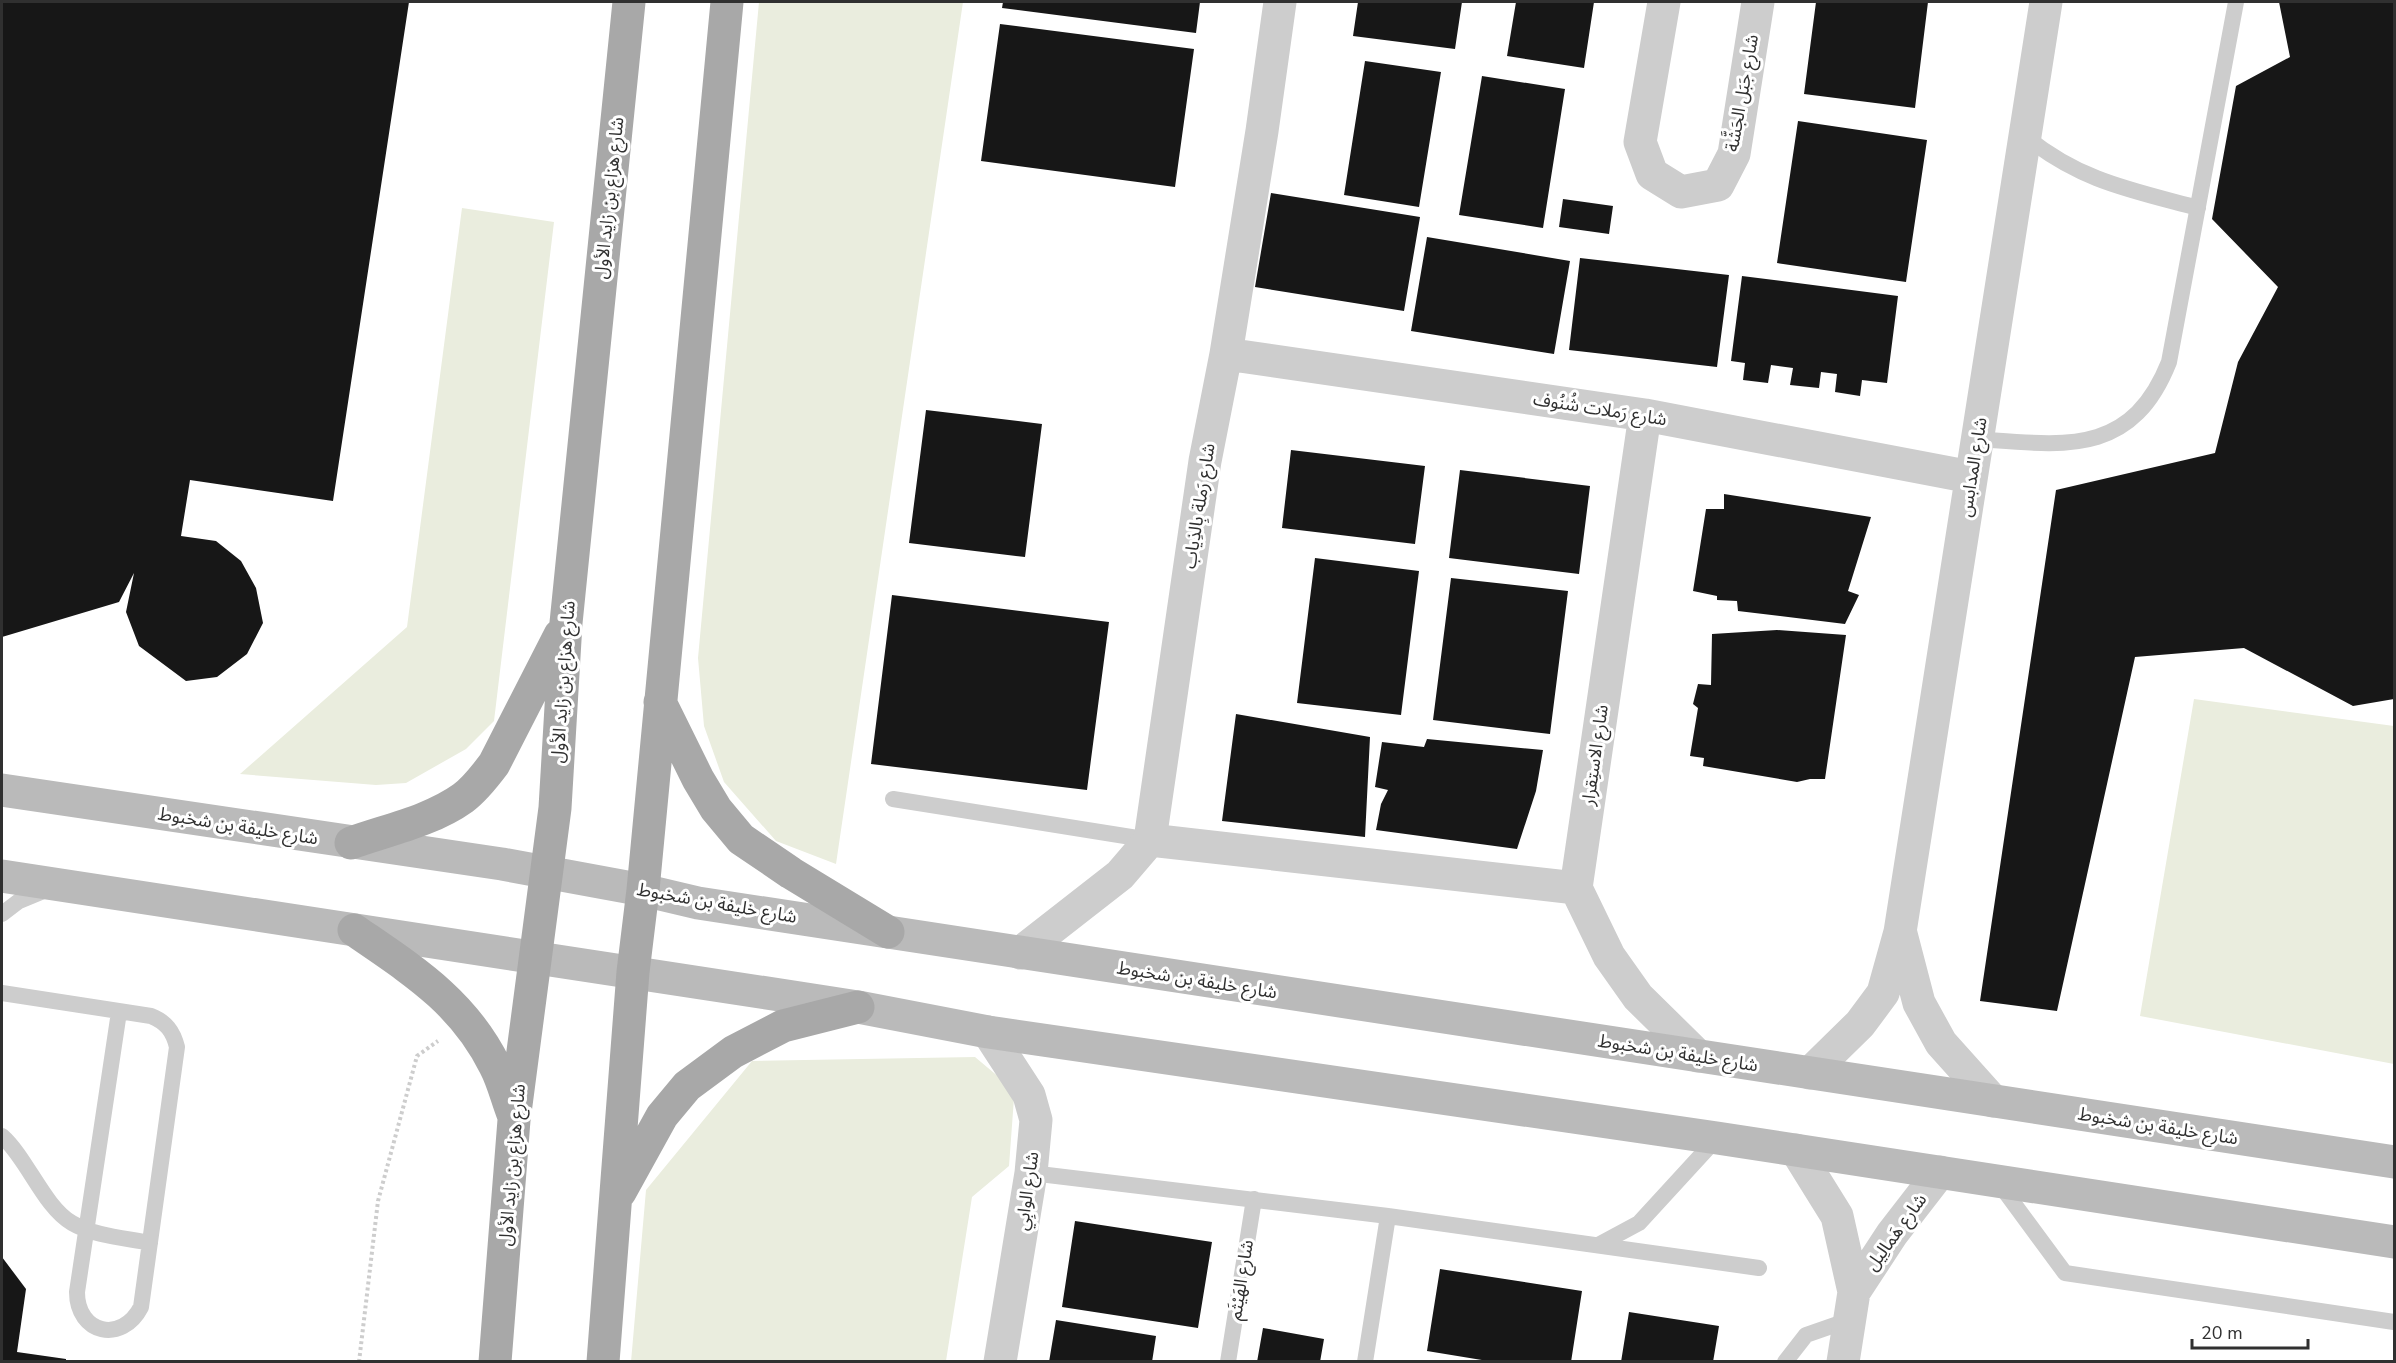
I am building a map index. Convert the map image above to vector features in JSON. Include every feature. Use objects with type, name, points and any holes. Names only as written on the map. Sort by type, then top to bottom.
[{"type":"main road","name":"شارع هزاع بن زايد الأول","points":[[495,1362],[514,1120],[555,808],[566,623],[629,2]]},
{"type":"main road","points":[[603,1362],[633,972],[643,890],[727,2]]},
{"type":"main road","points":[[351,843],[443,810],[463,798],[481,781],[500,753],[566,623]]},
{"type":"main road","points":[[660,701],[698,779],[716,809],[741,839],[791,873],[888,932]]},
{"type":"main road","name":"شارع خليفة بن شخبوط","points":[[2,790],[502,864],[643,890],[698,903],[2394,1162]]},
{"type":"main road","points":[[2,876],[858,1007],[988,1032],[1717,1138],[2394,1242]]},
{"type":"main road","points":[[354,930],[428,981],[466,1020],[496,1068],[514,1120]]},
{"type":"main road","points":[[615,1201],[662,1116],[687,1086],[733,1052],[783,1026],[858,1007]]},
{"type":"street","name":"شارع رَملة بِالذِياب","points":[[1150,840],[1205,461],[1226,354],[1280,2]]},
{"type":"street","name":"شارع جَبَل الجَشَّة","points":[[1664,2],[1640,142],[1652,174],[1681,192],[1718,185],[1734,154],[1758,2]]},
{"type":"street","name":"شارع المدابس","points":[[1809,1073],[1860,1024],[1883,993],[1900,932],[2046,2]]},
{"type":"street","name":"شارع رَملات شُنُوف","points":[[1226,354],[1645,415],[1971,477]]},
{"type":"street","name":"شارع الاستِقرار","points":[[1576,888],[1645,415]]},
{"type":"street","points":[[1020,952],[1120,875],[1150,840],[1576,888],[1609,956],[1638,997],[1698,1056]]},
{"type":"street","name":"شارع المدابس","points":[[1900,932],[1919,1004],[1941,1043],[1993,1101]]},
{"type":"street","name":"شارع الوابِي","points":[[988,1032],[1029,1095],[1036,1120],[1031,1173],[1000,1362]]},
{"type":"street","name":"شارع هَمالِيل","points":[[1796,1150],[1837,1216],[1851,1306],[1843,1362]]},
{"type":"street","name":"شارع هَمالِيل","points":[[1851,1306],[1892,1234],[1940,1172]]},
{"type":"lane","points":[[1977,439],[2072,444],[2090,440],[2109,433],[2125,423],[2140,411],[2152,396],[2169,362],[2236,2]]},
{"type":"lane","points":[[2025,136],[2060,162],[2080,173],[2122,188],[2198,208]]},
{"type":"lane","points":[[893,799],[1150,840]]},
{"type":"lane","points":[[2,914],[19,900],[59,885]]},
{"type":"lane","points":[[2,993],[119,1012],[160,1020],[174,1035],[177,1047],[141,1307],[136,1317],[127,1325],[116,1330],[104,1330],[86,1321],[77,1303],[119,1012]]},
{"type":"lane","points":[[2,1136],[64,1217],[86,1230],[150,1243]]},
{"type":"lane","points":[[1600,1244],[1639,1223],[1717,1138]]},
{"type":"lane","points":[[1031,1173],[1388,1215],[1759,1268]]},
{"type":"lane","points":[[1998,1181],[2065,1273],[2394,1322]]},
{"type":"lane","name":"شارع الهَيْثَم","points":[[1228,1362],[1254,1198]]},
{"type":"lane","points":[[1365,1362],[1388,1215]]},
{"type":"lane","points":[[1785,1362],[1806,1335],[1851,1306]]},
{"type":"path","points":[[359,1362],[378,1201],[417,1056],[440,1039]]},
{"type":"shaded area","points":[[759,2],[963,2],[836,864],[776,841],[724,782],[704,726],[698,658]]},
{"type":"shaded area","points":[[462,208],[554,222],[494,721],[466,749],[406,783],[376,785],[240,774],[407,627]]},
{"type":"shaded area","points":[[2194,699],[2394,726],[2394,1064],[2140,1016]]},
{"type":"shaded area","points":[[975,1057],[1000,1078],[1014,1098],[1009,1166],[972,1197],[946,1361],[631,1362],[646,1190],[752,1061]]},
{"type":"building","points":[[2,2],[409,2],[333,501],[190,480],[181,536],[216,541],[241,561],[256,588],[263,623],[247,654],[217,677],[186,681],[139,646],[126,612],[134,573],[119,602],[2,637]]},
{"type":"building","points":[[1003,2],[1200,2],[1196,33],[1002,8]]},
{"type":"building","points":[[1358,2],[1462,2],[1455,49],[1353,36]]},
{"type":"building","points":[[1516,2],[1594,2],[1584,68],[1507,56]]},
{"type":"building","points":[[1816,2],[1928,2],[1915,108],[1804,94]]},
{"type":"building","points":[[2279,2],[2394,2],[2394,699],[2353,706],[2244,648],[2135,657],[2057,1011],[1980,1001],[2056,490],[2215,453],[2238,362],[2278,287],[2212,219],[2236,86],[2290,57]]},
{"type":"building","points":[[1000,24],[1194,49],[1175,187],[981,161]]},
{"type":"building","points":[[1365,61],[1441,72],[1419,207],[1344,195]]},
{"type":"building","points":[[1482,76],[1565,89],[1543,228],[1459,215]]},
{"type":"building","points":[[1798,121],[1927,140],[1906,282],[1777,263]]},
{"type":"building","points":[[1271,193],[1420,217],[1404,311],[1255,287]]},
{"type":"building","points":[[1563,199],[1613,206],[1609,234],[1559,227]]},
{"type":"building","points":[[1427,237],[1570,261],[1554,354],[1411,331]]},
{"type":"building","points":[[1580,258],[1729,275],[1717,367],[1569,350]]},
{"type":"building","points":[[1742,276],[1898,296],[1887,383],[1862,380],[1860,396],[1835,392],[1837,374],[1821,372],[1819,388],[1790,385],[1793,368],[1771,365],[1768,383],[1743,380],[1745,363],[1731,361]]},
{"type":"building","points":[[926,410],[1042,424],[1025,557],[909,543]]},
{"type":"building","points":[[1291,450],[1425,466],[1415,544],[1282,528]]},
{"type":"building","points":[[1460,470],[1590,486],[1579,574],[1449,558]]},
{"type":"building","points":[[1724,494],[1871,517],[1848,591],[1859,595],[1845,624],[1738,611],[1737,601],[1717,600],[1717,596],[1693,591],[1706,509],[1724,509]]},
{"type":"building","points":[[1315,558],[1419,571],[1401,715],[1297,703]]},
{"type":"building","points":[[1451,578],[1568,591],[1550,734],[1433,720]]},
{"type":"building","points":[[892,595],[1109,622],[1087,790],[871,764]]},
{"type":"building","points":[[1777,630],[1846,635],[1825,779],[1797,782],[1703,766],[1704,758],[1690,756],[1698,708],[1693,704],[1698,684],[1711,685],[1712,634]]},
{"type":"building","points":[[1236,714],[1370,737],[1365,837],[1222,821]]},
{"type":"building","points":[[1427,739],[1543,750],[1536,791],[1517,849],[1376,830],[1381,804],[1388,790],[1375,787],[1382,742],[1424,747]]},
{"type":"building","points":[[1075,1221],[1212,1242],[1198,1328],[1062,1307]]},
{"type":"building","points":[[2,1257],[26,1289],[17,1352],[66,1359],[66,1362],[2,1362]]},
{"type":"building","points":[[1440,1269],[1582,1291],[1571,1362],[1494,1362],[1427,1351]]},
{"type":"building","points":[[1629,1312],[1719,1326],[1713,1362],[1621,1362]]},
{"type":"building","points":[[1056,1320],[1156,1336],[1152,1362],[1049,1362]]},
{"type":"building","points":[[1263,1328],[1324,1339],[1320,1362],[1257,1362]]}]
